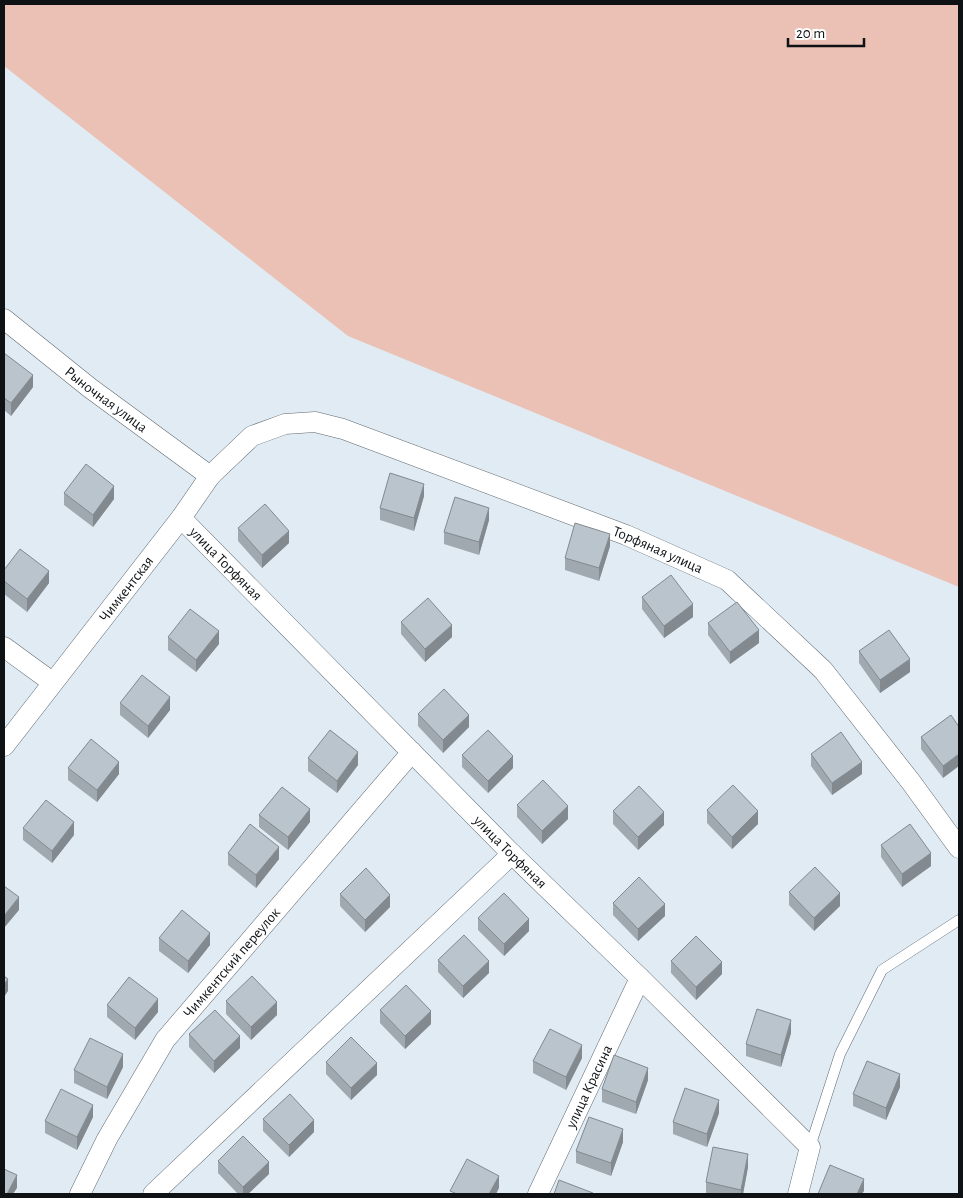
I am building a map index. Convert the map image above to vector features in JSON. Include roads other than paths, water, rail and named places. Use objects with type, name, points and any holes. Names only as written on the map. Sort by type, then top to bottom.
[{"type":"street","name":"Рыночная улица","points":[[4,319],[90,388],[210,476]]},
{"type":"street","name":"Торфяная улица","points":[[252,436],[285,424],[315,422],[343,429],[626,535],[727,580],[823,670],[911,782],[959,848]]},
{"type":"street","name":"Чимкентская","points":[[4,746],[181,518],[210,476],[252,436]]},
{"type":"street","name":"улица Торфяная","points":[[181,518],[512,854],[810,1147]]},
{"type":"street","points":[[4,647],[52,682]]},
{"type":"street","name":"Чимкентский переулок","points":[[80,1194],[107,1139],[165,1040],[412,752]]},
{"type":"street","points":[[153,1194],[512,854]]},
{"type":"street","name":"улица Красина","points":[[538,1194],[640,978]]},
{"type":"street","points":[[798,1194],[810,1147]]},
{"type":"lane","points":[[810,1147],[840,1054],[882,970],[959,920]]}]
